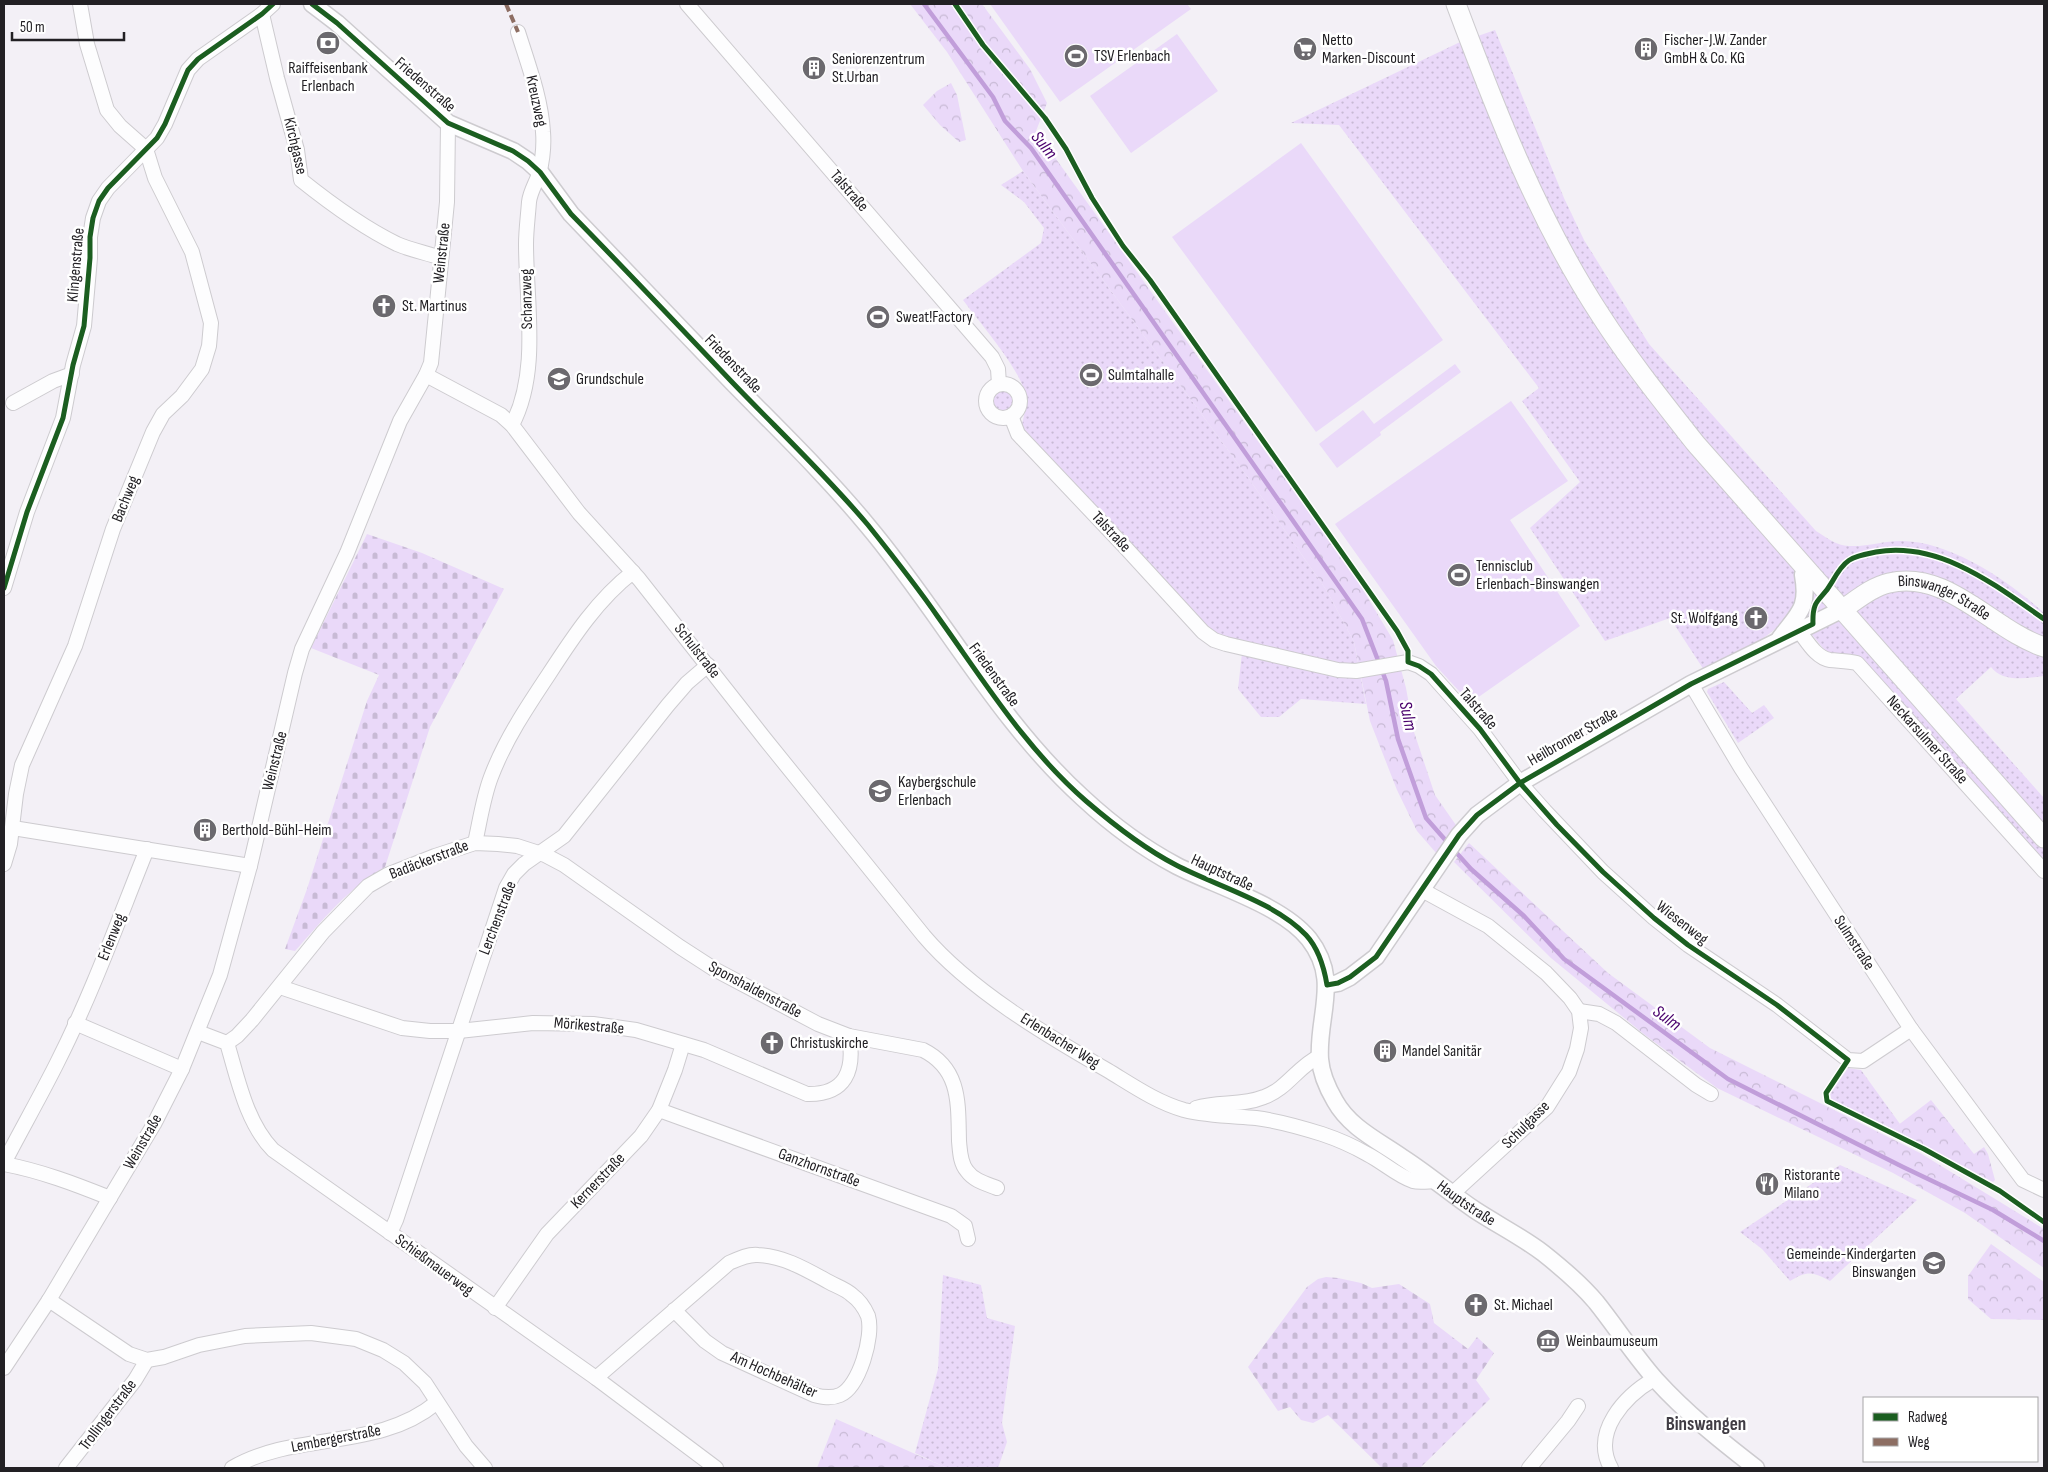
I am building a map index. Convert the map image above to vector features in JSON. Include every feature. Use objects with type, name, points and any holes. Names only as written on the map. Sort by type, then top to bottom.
[{"type":"main road","points":[[1456,4],[1490,95],[1528,182],[1566,256],[1600,316],[1696,444],[2044,838]]},
{"type":"main road","name":"Binswanger Straße","points":[[1843,609],[1873,589],[1889,583],[1909,580],[1929,583],[1956,595],[2028,642],[2044,647]]},
{"type":"street","points":[[80,4],[87,44],[107,110],[120,126],[146,149]]},
{"type":"street","name":"Klingenstraße","points":[[4,588],[27,512],[63,418],[84,326],[90,237],[93,218],[99,201],[108,188],[146,149],[165,124],[188,70],[198,59],[262,14],[273,4]]},
{"type":"street","name":"Friedenstraße","points":[[312,4],[337,23],[448,123],[513,151],[540,172],[571,214],[794,444],[866,523],[902,567],[994,697],[1037,753],[1084,799]]},
{"type":"street","name":"Talstraße","points":[[687,4],[992,357],[998,370],[1000,384]]},
{"type":"street","name":"Kirchgasse","points":[[262,14],[297,150],[301,180],[356,221],[398,244],[442,258]]},
{"type":"street","name":"Kreuzweg","points":[[518,32],[533,81],[543,132],[540,172]]},
{"type":"street","name":"Weinstraße","points":[[4,1368],[49,1300],[154,1124],[182,1070],[220,975],[250,866],[302,649],[348,553],[400,421],[426,375],[434,347],[447,202],[448,123]]},
{"type":"street","name":"Bachweg","points":[[4,864],[13,828],[16,794],[22,765],[75,646],[113,530],[135,475],[163,414],[182,396],[202,369],[209,346],[211,323],[194,260],[154,178],[146,149]]},
{"type":"street","name":"Schanzweg","points":[[512,425],[519,412],[527,376],[526,243],[530,200],[540,172]]},
{"type":"street","points":[[13,403],[53,380],[72,374]]},
{"type":"street","name":"Schulstraße","points":[[426,375],[500,414],[512,425],[579,513],[633,572],[765,739],[943,956]]},
{"type":"street","points":[[1000,384],[1011,386],[1017,391],[1020,398],[1019,406],[1011,416],[1004,418],[996,417],[989,411],[986,403],[989,391],[1000,384]]},
{"type":"street","name":"Talstraße","points":[[1011,416],[1018,434],[1202,632],[1214,640],[1226,644],[1338,670],[1356,671],[1408,662],[1418,666],[1431,674],[1480,728],[1520,783]]},
{"type":"street","points":[[1777,642],[1803,609],[1805,597],[1803,575],[1809,571]]},
{"type":"street","name":"Badäckerstraße","points":[[227,1043],[238,1036],[280,987],[323,932],[368,886],[387,875],[475,843],[490,779],[503,748],[573,637],[614,587],[633,572]]},
{"type":"street","name":"Heilbronner Straße","points":[[1327,985],[1350,978],[1376,957],[1444,854],[1459,835],[1477,815],[1520,783],[1691,684],[1843,609]]},
{"type":"street","name":"Neckarsulmer Straße","points":[[1799,631],[1819,656],[1828,660],[1858,663],[2044,871]]},
{"type":"street","name":"Lerchenstraße","points":[[390,1233],[396,1220],[506,888],[514,874],[524,864],[541,854],[564,836],[668,705],[708,665]]},
{"type":"street","name":"Sulmstraße","points":[[1691,684],[1741,768],[1911,1030],[2023,1180],[2040,1189]]},
{"type":"street","name":"Wiesenweg","points":[[1520,783],[1557,825],[1603,872],[1654,918],[1688,946],[1777,1005],[1848,1060],[1863,1061],[1911,1030]]},
{"type":"street","name":"Hauptstraße","points":[[1084,799],[1153,852],[1188,871],[1265,906],[1293,923],[1307,937],[1317,951],[1324,967],[1327,985],[1320,1056],[1325,1079],[1335,1102],[1348,1119],[1366,1134],[1398,1154],[1452,1194],[1526,1240],[1573,1277],[1594,1300],[1654,1379],[1694,1418],[1756,1468]]},
{"type":"street","points":[[13,828],[250,866]]},
{"type":"street","name":"Sponshaldenstraße","points":[[475,843],[517,846],[541,854],[564,865],[680,948],[714,969],[818,1024],[849,1036],[923,1050],[941,1062],[952,1077],[955,1086],[960,1152],[963,1164],[971,1176],[997,1188]]},
{"type":"street","name":"Erlenweg","points":[[110,1198],[48,1175],[4,1164],[58,1062],[102,962],[147,849]]},
{"type":"street","points":[[1422,890],[1488,926],[1546,974],[1570,998],[1579,1011],[1599,1014],[1616,1023],[1696,1085],[1711,1094]]},
{"type":"street","name":"Erlenbacher Weg","points":[[943,956],[1012,1011],[1159,1101],[1188,1110],[1293,1125],[1326,1136],[1367,1154],[1415,1182],[1436,1181]]},
{"type":"street","name":"Mörikestraße","points":[[280,987],[402,1028],[430,1031],[459,1031],[532,1023],[593,1024],[636,1030],[682,1044],[750,1069],[793,1090],[807,1094],[820,1094],[832,1090],[842,1083],[848,1073],[851,1061],[849,1036]]},
{"type":"street","name":"Schulgasse","points":[[1452,1194],[1547,1107],[1569,1072],[1577,1049],[1581,1028],[1579,1011]]},
{"type":"street","points":[[75,1023],[182,1070]]},
{"type":"street","points":[[198,1032],[227,1043]]},
{"type":"street","name":"Schießmauerweg","points":[[227,1043],[253,1125],[261,1138],[273,1150],[596,1378],[716,1468]]},
{"type":"street","name":"Kernerstraße","points":[[495,1308],[547,1234],[641,1136],[659,1110],[675,1070],[682,1044]]},
{"type":"street","name":"Erlenbacher Weg","points":[[1188,1110],[1203,1106],[1243,1103],[1264,1098],[1279,1090],[1309,1061],[1320,1056]]},
{"type":"street","name":"Ganzhornstraße","points":[[659,1110],[951,1216],[965,1226],[968,1239]]},
{"type":"street","name":"Am Hochbehälter","points":[[596,1378],[674,1310],[729,1263],[742,1257],[757,1255],[772,1256],[791,1262],[851,1293],[860,1302],[868,1317],[867,1350],[859,1371],[846,1392],[838,1396],[826,1398],[722,1352],[705,1341],[674,1310]]},
{"type":"street","points":[[49,1300],[129,1354],[147,1360],[164,1357],[199,1344],[245,1336],[311,1333],[330,1334],[356,1339],[390,1354],[404,1363],[425,1383],[436,1403],[466,1446],[485,1468]]},
{"type":"street","name":"Trollingerstraße","points":[[66,1468],[135,1380],[147,1360]]},
{"type":"street","points":[[1612,1468],[1604,1450],[1605,1437],[1612,1420],[1623,1404],[1644,1385],[1654,1379]]},
{"type":"street","name":"Lembergerstraße","points":[[232,1468],[258,1455],[368,1434],[397,1426],[425,1412],[436,1403]]},
{"type":"street","points":[[1529,1468],[1578,1406]]},
{"type":"green space","points":[[910,4],[982,4],[1030,69],[1047,103],[1036,131],[1356,578],[1393,640],[1406,688],[1414,732],[1435,795],[1458,828],[1437,854],[1417,831],[1397,790],[1370,721],[1354,642],[1327,591],[1247,476],[1023,171],[947,52]]},
{"type":"green space","name":"TSV Erlenbach","points":[[990,4],[1187,4],[1191,9],[1060,102]]},
{"type":"green space","points":[[1495,30],[1564,198],[1584,240],[1649,344],[1816,531],[1833,542],[1843,545],[1859,546],[1900,541],[1919,542],[1938,547],[1958,555],[1996,576],[2044,613],[2044,676],[2008,677],[1996,672],[1991,667],[1956,699],[2044,798],[2044,865],[1858,658],[1827,653],[1795,614],[1757,643],[1704,670],[1670,618],[1605,641],[1530,528],[1580,482],[1522,401],[1539,388],[1339,125],[1291,123],[1458,43]]},
{"type":"green space","points":[[1177,34],[1218,91],[1131,153],[1090,96]]},
{"type":"green space","points":[[951,83],[957,95],[966,140],[959,142],[940,125],[923,105],[937,91]]},
{"type":"green space","points":[[1301,143],[1443,340],[1316,432],[1172,237]]},
{"type":"green space","points":[[1023,171],[1247,476],[1327,591],[1354,642],[1366,704],[1301,699],[1279,717],[1261,717],[1238,689],[1243,644],[1218,637],[1206,629],[1020,433],[1026,398],[1018,375],[963,300],[1041,243],[1044,228],[1024,202],[1001,185]]},
{"type":"green space","points":[[1455,364],[1461,372],[1380,432],[1381,435],[1337,468],[1319,444],[1363,410],[1374,424]]},
{"type":"green space","points":[[1003,386],[1009,387],[1017,395],[1017,407],[1009,415],[1003,416],[997,415],[989,407],[988,401],[989,395],[997,387]]},
{"type":"green space","name":"Tennisclub Erlenbach-Binswangen","points":[[1511,401],[1568,481],[1510,520],[1580,626],[1470,703],[1436,666],[1335,524]]},
{"type":"green space","points":[[367,534],[422,553],[504,589],[430,727],[385,867],[348,895],[326,916],[295,951],[285,949],[307,889],[367,701],[379,675],[311,648]]},
{"type":"green space","points":[[1724,682],[1752,713],[1764,705],[1774,718],[1738,743],[1707,692],[1708,689]]},
{"type":"green space","points":[[1469,843],[1608,973],[1710,1048],[1920,1153],[2044,1229],[2044,1268],[1965,1213],[1893,1173],[1717,1088],[1645,1035],[1551,958],[1454,862]]},
{"type":"green space","points":[[1848,1068],[1861,1070],[1900,1124],[1893,1129],[1831,1099],[1830,1094]]},
{"type":"green space","points":[[1931,1100],[1974,1154],[1984,1147],[1988,1154],[1995,1180],[1993,1182],[1893,1129]]},
{"type":"green space","points":[[1840,1165],[1917,1200],[1830,1281],[1815,1274],[1806,1274],[1790,1281],[1762,1249],[1740,1232]]},
{"type":"green space","points":[[1991,1244],[2044,1282],[2044,1320],[1991,1319],[1968,1299],[1968,1276]]},
{"type":"green space","points":[[943,1275],[981,1285],[987,1318],[1015,1326],[1002,1423],[1007,1442],[998,1468],[947,1468],[915,1453],[938,1369]]},
{"type":"green space","points":[[1326,1277],[1361,1283],[1372,1288],[1399,1284],[1430,1304],[1434,1323],[1468,1349],[1477,1337],[1494,1353],[1476,1380],[1490,1399],[1420,1468],[1382,1468],[1328,1415],[1313,1423],[1301,1420],[1290,1407],[1278,1411],[1248,1367],[1307,1287],[1318,1279]]},
{"type":"green space","points":[[836,1419],[947,1468],[817,1468]]},
{"type":"waterway","name":"Sulm","points":[[924,4],[993,97],[1005,121],[1031,148],[1362,619],[1386,681],[1398,739],[1426,818],[1448,843]]},
{"type":"waterway","name":"Sulm","points":[[1453,849],[1471,869],[1524,916],[1564,959],[1728,1079],[1993,1210],[2044,1241]]},
{"type":"marked path","points":[[506,4],[518,32]]},
{"type":"cycle path","points":[[4,588],[27,512],[63,418],[73,365],[84,326],[90,237],[93,218],[99,201],[108,188],[157,138],[188,70],[198,59],[262,14],[273,4]]},
{"type":"cycle path","points":[[312,4],[337,23],[448,123],[513,151],[540,172],[571,214],[852,506],[921,593],[1007,714],[1064,781],[1107,819],[1152,851],[1192,873],[1262,904],[1293,923],[1306,935],[1318,952],[1327,985],[1338,983],[1350,977],[1376,957],[1459,835],[1477,815],[1520,783],[1691,684],[1813,624],[1814,609],[1818,600],[1849,560],[1876,552],[1900,550],[1944,559],[1986,580],[2044,619]]},
{"type":"cycle path","points":[[955,4],[983,45],[1045,118],[1066,149],[1092,198],[1123,246],[1150,280],[1397,631],[1408,651],[1408,662],[1419,666],[1431,674],[1480,729],[1520,783],[1557,825],[1603,872],[1654,918],[1688,945],[1777,1005],[1848,1060],[1826,1093],[1827,1101],[1924,1149],[2000,1191],[2044,1222]]},
{"type":"place","name":"Raiffeisenbank Erlenbach","points":[[328,43]]},
{"type":"place","name":"Netto Marken-Discount","points":[[1305,49]]},
{"type":"place","name":"Fischer-J.W. Zander GmbH & Co. KG","points":[[1646,49]]},
{"type":"place","name":"TSV Erlenbach","points":[[1076,56]]},
{"type":"place","name":"Seniorenzentrum St.Urban","points":[[814,68]]},
{"type":"place","name":"St. Martinus","points":[[384,306]]},
{"type":"place","name":"Sweat!Factory","points":[[878,317]]},
{"type":"place","name":"Sulmtalhalle","points":[[1091,375]]},
{"type":"place","name":"Grundschule","points":[[559,379]]},
{"type":"place","name":"Tennisclub Erlenbach-Binswangen","points":[[1459,575]]},
{"type":"place","name":"St. Wolfgang","points":[[1756,618]]},
{"type":"place","name":"Kaybergschule Erlenbach","points":[[880,791]]},
{"type":"place","name":"Berthold-Bühl-Heim","points":[[205,830]]},
{"type":"place","name":"Christuskirche","points":[[772,1043]]},
{"type":"place","name":"Mandel Sanitär","points":[[1385,1051]]},
{"type":"place","name":"Ristorante Milano","points":[[1767,1184]]},
{"type":"place","name":"Gemeinde-Kindergarten Binswangen","points":[[1934,1263]]},
{"type":"place","name":"St. Michael","points":[[1476,1305]]},
{"type":"place","name":"Weinbaumuseum","points":[[1548,1341]]},
{"type":"district","name":"Binswangen","points":[[1706,1424]]}]
